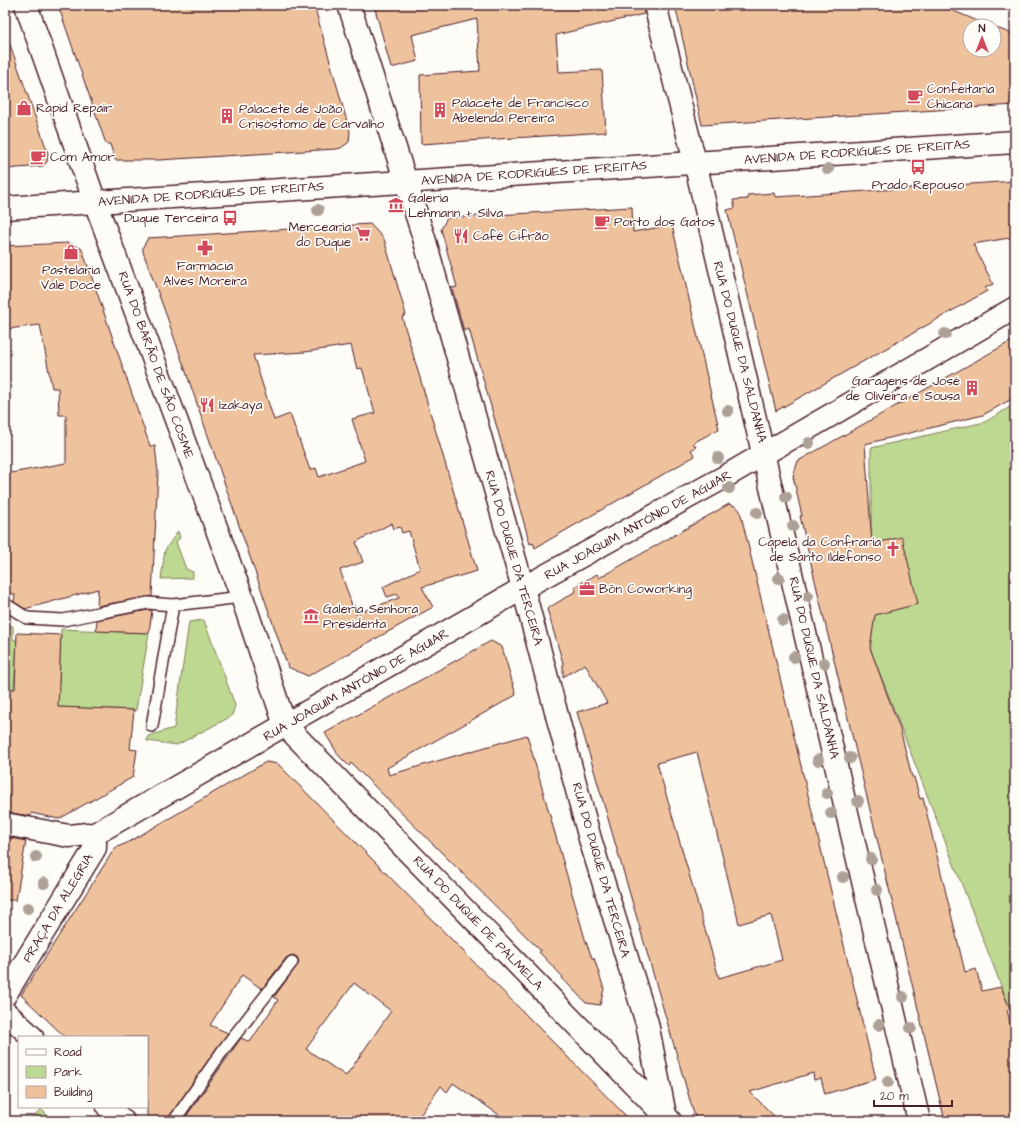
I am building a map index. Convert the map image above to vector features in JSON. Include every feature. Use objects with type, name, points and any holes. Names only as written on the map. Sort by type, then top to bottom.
[{"type":"street","name":"RUA DO BARÃO DE SÃO COSME","points":[[26,5],[95,202],[242,597],[285,725]]},
{"type":"street","name":"RUA DO DUQUE DA TERCEIRA","points":[[348,5],[406,181],[523,588],[590,839],[647,1023],[668,1118]]},
{"type":"street","name":"RUA DO DUQUE DA SALDANHA","points":[[655,5],[696,162],[919,1121]]},
{"type":"street","name":"AVENIDA DE RODRIGUES DE FREITAS","points":[[5,208],[1015,142]]},
{"type":"street","name":"RUA JOAQUIM ANTÓNIO DE AGUIAR","points":[[93,835],[523,588],[764,453],[1015,308]]},
{"type":"street","name":"RUA DO DUQUE DE PALMELA","points":[[285,725],[668,1118]]},
{"type":"street","name":"PRAÇA DA ALEGRIA","points":[[5,824],[69,836],[88,834],[93,835],[95,839],[95,848],[5,995]]},
{"type":"street","points":[[5,1012],[31,1036]]},
{"type":"street","points":[[109,1108],[123,1121]]},
{"type":"lane","points":[[5,604],[27,618],[63,620],[148,603],[173,605],[242,597]]},
{"type":"lane","points":[[152,726],[173,605]]},
{"type":"lane","points":[[174,1121],[223,1050],[292,962]]},
{"type":"green space","points":[[1015,404],[1014,1019],[870,648],[873,574],[871,524],[871,448],[985,422]]},
{"type":"green space","points":[[178,531],[180,538],[176,542],[186,569],[193,572],[193,578],[161,579],[165,550]]},
{"type":"green space","points":[[204,620],[235,705],[232,716],[177,745],[147,741],[148,736],[174,728],[189,622]]},
{"type":"green space","points":[[5,626],[13,626],[13,640],[17,640],[14,689],[5,689]]},
{"type":"green space","points":[[61,629],[149,633],[136,710],[53,707],[59,681]]},
{"type":"green space","points":[[41,1109],[53,1121],[30,1121]]},
{"type":"building","points":[[58,5],[314,5],[350,132],[349,142],[341,148],[336,149],[159,160],[115,160],[110,144],[106,144]]},
{"type":"building","points":[[374,5],[643,5],[644,14],[556,35],[559,72],[602,70],[606,132],[421,144],[420,75],[480,71],[477,19],[412,35],[418,61],[391,68]]},
{"type":"building","points":[[675,5],[939,5],[971,18],[962,18],[962,58],[1002,58],[1002,30],[1015,35],[1015,105],[702,125]]},
{"type":"building","points":[[5,39],[8,39],[48,153],[47,162],[43,166],[5,169]]},
{"type":"building","points":[[1015,181],[1015,237],[973,244],[993,284],[985,288],[987,291],[776,411],[727,210],[735,208],[733,200],[748,199],[748,195],[774,193],[775,197]]},
{"type":"building","points":[[632,207],[633,232],[672,225],[719,429],[693,443],[696,447],[691,450],[695,456],[535,548],[533,543],[530,544],[469,329],[464,331],[452,288],[457,287],[441,229],[447,218]]},
{"type":"building","points":[[370,224],[384,239],[406,315],[402,317],[477,571],[422,587],[433,607],[308,676],[288,667],[167,317],[143,252],[143,247],[148,238]],"holes":[[[351,345],[357,369],[362,368],[375,413],[352,419],[365,461],[319,477],[316,468],[310,470],[290,414],[274,420],[253,355],[305,352]],[[392,523],[394,529],[400,527],[402,533],[409,531],[420,569],[383,587],[387,597],[397,594],[399,598],[355,614],[340,570],[363,562],[356,542]]]},
{"type":"building","points":[[68,243],[81,248],[83,252],[150,446],[155,446],[158,472],[152,596],[97,606],[98,589],[25,609],[14,602],[15,594],[5,594],[5,474],[66,463],[66,415],[59,415],[58,388],[52,388],[40,325],[8,329],[8,323],[5,323],[5,246]]},
{"type":"building","points":[[1015,339],[1015,397],[983,415],[865,444],[872,544],[902,537],[918,604],[875,615],[870,648],[900,729],[912,777],[914,777],[920,799],[923,798],[965,972],[976,969],[982,991],[1001,987],[1010,1009],[1007,1010],[1015,1043],[1015,1121],[945,1121],[820,602],[800,516],[802,516],[793,476],[798,461]]},
{"type":"building","points":[[729,504],[737,507],[740,511],[876,1079],[825,1094],[821,1078],[814,1080],[813,1073],[750,1092],[779,1121],[696,1121],[577,712],[607,703],[585,664],[563,677],[563,663],[547,609],[576,591],[574,587],[597,574],[599,578]],"holes":[[[697,752],[739,924],[771,915],[782,960],[719,978],[657,763]]]},
{"type":"building","points":[[152,610],[149,633],[96,631],[97,620]]},
{"type":"building","points":[[17,633],[61,635],[58,707],[134,710],[130,749],[137,750],[133,777],[59,819],[31,813],[31,816],[5,812],[5,689],[15,689]]},
{"type":"building","points":[[491,641],[502,647],[516,695],[387,768],[389,775],[527,735],[585,939],[592,958],[594,958],[604,989],[600,1005],[586,1003],[539,952],[541,951],[351,763],[349,766],[339,756],[325,733]]},
{"type":"building","points":[[266,762],[278,764],[631,1121],[508,1121],[453,1083],[447,1092],[441,1086],[416,1121],[183,1121],[241,1038],[250,1042],[278,1000],[274,997],[299,963],[297,957],[293,955],[286,958],[262,989],[242,975],[210,1025],[228,1033],[167,1121],[153,1121],[147,1115],[148,1036],[64,1036],[21,995],[115,848],[127,843]],"holes":[[[354,983],[391,1011],[346,1076],[306,1049]]]},
{"type":"building","points":[[5,837],[26,841],[16,900],[5,900]]},
{"type":"place","name":"Confeitaria Chicana","points":[[915,96]]},
{"type":"place","name":"Rapid Repair","points":[[24,108]]},
{"type":"place","name":"Palacete de Francisco Abelenda Pereira","points":[[440,110]]},
{"type":"place","name":"Palacete de João Crisóstomo de Carvalho","points":[[227,116]]},
{"type":"place","name":"Com Amor","points":[[38,157]]},
{"type":"place","name":"Prado Repouso","points":[[918,167]]},
{"type":"place","name":"Galeria Lehmann + Silva","points":[[396,205]]},
{"type":"place","name":"Duque Terceira","points":[[230,218]]},
{"type":"place","name":"Porto dos Gatos","points":[[602,222]]},
{"type":"place","name":"Mercearia do Duque","points":[[363,234]]},
{"type":"place","name":"Café Cifrão","points":[[461,236]]},
{"type":"place","name":"Farmácia Alves Moreira","points":[[205,248]]},
{"type":"place","name":"Pastelaria Vale Doce","points":[[71,252]]},
{"type":"place","name":"Garagens de José de Oliveira e Sousa","points":[[972,388]]},
{"type":"place","name":"Izakaya","points":[[207,405]]},
{"type":"place","name":"Capela da Confraria de Santo Ildefonso","points":[[893,549]]},
{"type":"place","name":"Bōn Coworking","points":[[587,589]]},
{"type":"place","name":"Galeria Senhora Presidenta","points":[[311,616]]}]
